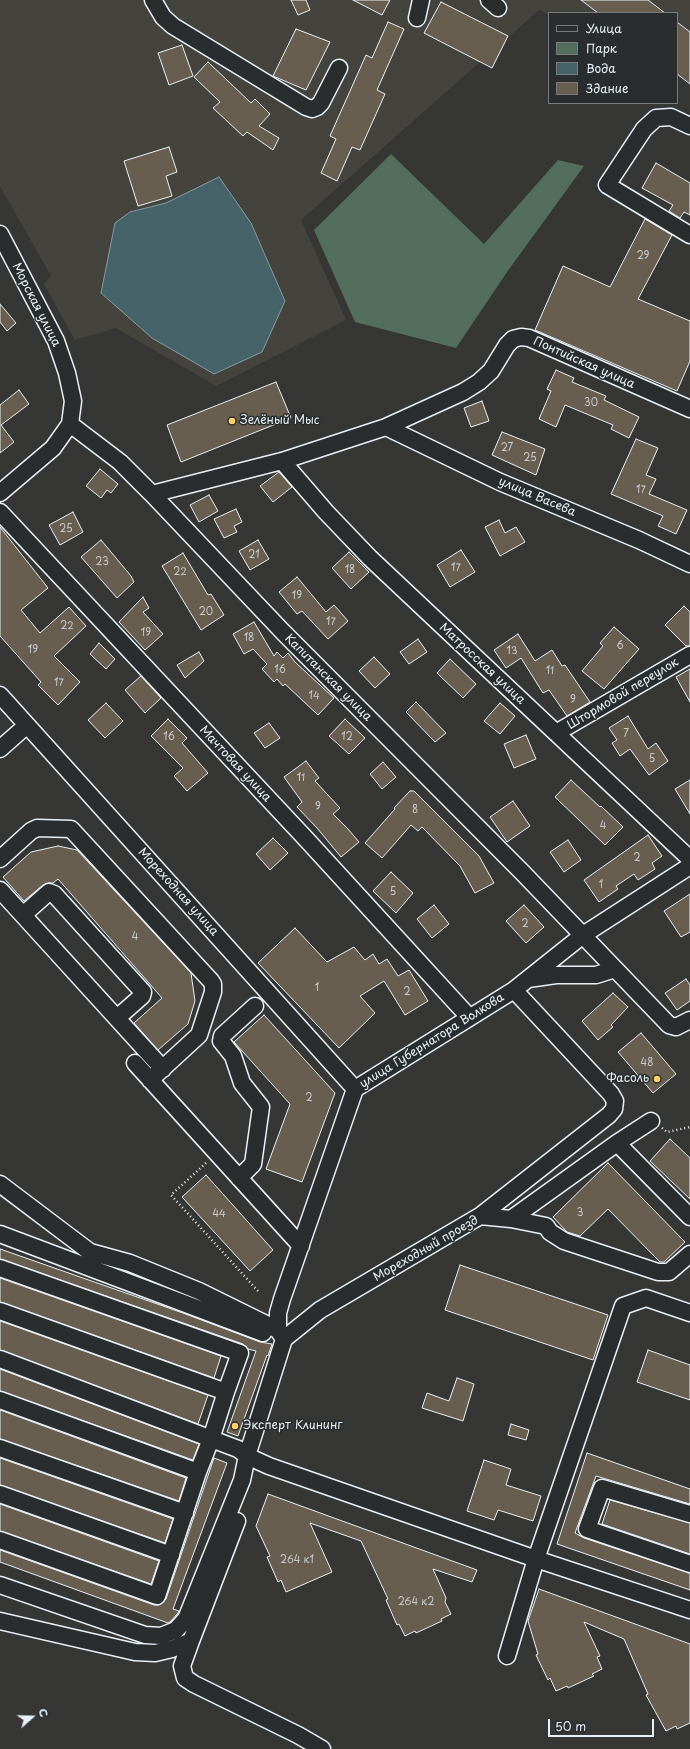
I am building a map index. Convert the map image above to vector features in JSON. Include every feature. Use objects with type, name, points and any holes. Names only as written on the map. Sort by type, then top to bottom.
[{"type":"street","points":[[153,0],[163,17],[173,26],[306,107],[312,109],[321,103],[340,68]]},
{"type":"street","points":[[417,18],[422,0]]},
{"type":"street","points":[[690,126],[671,117],[656,118],[644,129],[607,186],[690,235]]},
{"type":"street","name":"Морская улица","points":[[0,234],[56,341],[67,373],[73,401],[70,424]]},
{"type":"street","name":"Понтийская улица","points":[[386,427],[463,392],[479,382],[491,371],[507,345],[513,339],[521,337],[529,338],[690,409]]},
{"type":"street","points":[[0,493],[53,448],[70,424]]},
{"type":"street","name":"Капитанская улица","points":[[70,424],[120,462],[152,494],[283,632],[516,866],[669,1025],[683,1023]]},
{"type":"street","points":[[152,494],[282,461],[386,427]]},
{"type":"street","name":"улица Васева","points":[[386,427],[500,482],[639,540],[690,564]]},
{"type":"street","name":"Матросская улица","points":[[282,461],[326,512],[370,558],[690,859]]},
{"type":"street","name":"Мачтовая улица","points":[[0,512],[307,840],[469,1017]]},
{"type":"street","name":"Штормовой переулок","points":[[556,733],[690,655]]},
{"type":"street","name":"Мореходная улица","points":[[0,695],[355,1089]]},
{"type":"street","points":[[0,750],[27,725]]},
{"type":"street","points":[[0,859],[31,831],[37,828],[71,829],[211,980],[213,984],[213,992],[199,1035],[150,1080]]},
{"type":"street","name":"улица Губернатора Волкова","points":[[242,1480],[247,1456],[281,1337],[278,1313],[282,1299],[355,1089],[514,990],[583,935],[690,866]]},
{"type":"street","points":[[0,890],[163,1069]]},
{"type":"street","points":[[23,915],[49,892],[54,894],[143,992],[142,996],[117,1018]]},
{"type":"street","points":[[528,979],[556,975],[596,975],[615,969]]},
{"type":"street","points":[[480,1216],[609,1115],[614,1109],[615,1101],[611,1094],[514,990]]},
{"type":"street","points":[[239,1178],[253,1164],[261,1107],[242,1083],[233,1056],[221,1041],[222,1036],[255,1006]]},
{"type":"street","points":[[135,1063],[301,1246]]},
{"type":"street","points":[[511,1219],[651,1120]]},
{"type":"street","points":[[617,1143],[690,1217]]},
{"type":"street","points":[[0,1184],[90,1252],[130,1263],[199,1291],[281,1337]]},
{"type":"street","name":"Мореходный проезд","points":[[281,1337],[320,1310],[480,1216],[511,1219],[546,1226],[550,1232],[564,1241],[658,1272],[670,1272],[690,1254]]},
{"type":"street","points":[[0,1234],[261,1332],[281,1337]]},
{"type":"street","points":[[0,1268],[240,1353],[211,1439],[198,1472],[157,1596],[0,1540]]},
{"type":"street","points":[[507,1656],[536,1559],[623,1306],[646,1298],[690,1313]]},
{"type":"street","points":[[0,1311],[226,1392]]},
{"type":"street","points":[[0,1358],[238,1449],[247,1456],[269,1466],[536,1559],[690,1610]]},
{"type":"street","points":[[0,1400],[198,1472]]},
{"type":"street","points":[[0,1448],[185,1513]]},
{"type":"street","points":[[0,1585],[145,1635],[161,1636],[176,1630],[186,1619],[242,1480]]},
{"type":"street","points":[[242,1480],[243,1499],[241,1512],[182,1666],[185,1678],[194,1684],[298,1735],[322,1749]]},
{"type":"street","points":[[690,1514],[602,1488],[587,1529],[690,1564]]},
{"type":"street","points":[[0,1494],[170,1555]]},
{"type":"street","points":[[0,1622],[135,1652],[155,1653],[172,1649],[191,1641]]},
{"type":"path","points":[[651,1120],[667,1132],[690,1127]]},
{"type":"path","points":[[216,1153],[171,1195],[258,1291]]},
{"type":"shaded area","points":[[0,0],[690,0],[690,54],[678,60],[678,12],[548,12],[548,14],[539,10],[301,220],[346,320],[216,386],[116,328],[75,340],[44,284],[51,276],[0,186]]},
{"type":"green space","points":[[391,154],[484,244],[558,160],[584,166],[507,272],[456,348],[355,322],[314,230]]},
{"type":"water","points":[[219,177],[251,223],[285,301],[262,352],[214,374],[152,338],[101,293],[115,223],[130,212],[166,203]]},
{"type":"building","points":[[291,0],[306,0],[310,10],[298,15]]},
{"type":"building","points":[[353,0],[390,0],[382,15]]},
{"type":"building","points":[[581,0],[648,0],[664,12],[597,12]]},
{"type":"building","points":[[441,2],[508,36],[492,68],[424,33]]},
{"type":"building","points":[[388,22],[404,29],[377,90],[385,94],[360,150],[352,147],[337,181],[321,173],[336,139],[330,136],[366,55],[372,58]]},
{"type":"building","points":[[678,23],[690,32],[690,84],[678,75]]},
{"type":"building","points":[[296,29],[330,42],[306,90],[273,76]]},
{"type":"building","points":[[182,45],[193,76],[169,85],[158,53]]},
{"type":"building","points":[[208,62],[251,103],[255,99],[270,114],[259,126],[279,138],[273,150],[247,132],[243,136],[213,108],[220,102],[194,77]]},
{"type":"building","points":[[169,147],[177,172],[166,176],[172,196],[138,206],[124,161]]},
{"type":"building","points":[[656,163],[690,183],[690,215],[684,212],[680,218],[669,211],[673,205],[642,188]]},
{"type":"building","points":[[645,219],[672,235],[638,299],[690,321],[690,361],[677,391],[535,330],[563,266],[610,287]]},
{"type":"building","points":[[0,304],[16,323],[7,331],[0,322]]},
{"type":"building","points":[[556,370],[574,378],[572,382],[606,396],[604,400],[639,417],[629,438],[611,429],[613,425],[565,405],[556,427],[539,419],[551,391],[547,389]]},
{"type":"building","points":[[276,382],[291,418],[181,462],[167,425]]},
{"type":"building","points":[[19,390],[29,404],[1,425],[14,442],[0,453],[0,405]]},
{"type":"building","points":[[482,401],[489,421],[471,427],[464,408]]},
{"type":"building","points":[[502,432],[545,449],[536,475],[492,455]]},
{"type":"building","points":[[636,439],[658,448],[646,475],[656,479],[649,494],[687,510],[676,534],[658,526],[663,516],[611,494]]},
{"type":"building","points":[[100,469],[118,484],[111,493],[107,490],[101,498],[86,486]]},
{"type":"building","points":[[279,472],[292,487],[273,502],[260,486]]},
{"type":"building","points":[[209,495],[218,511],[199,522],[190,505]]},
{"type":"building","points":[[236,509],[242,522],[234,526],[237,532],[224,538],[214,519]]},
{"type":"building","points":[[73,512],[83,532],[60,545],[49,525]]},
{"type":"building","points":[[499,520],[505,533],[516,527],[525,542],[500,556],[485,527]]},
{"type":"building","points":[[0,527],[48,588],[21,610],[40,633],[69,607],[86,626],[54,656],[80,682],[58,705],[38,685],[41,682],[0,636]]},
{"type":"building","points":[[101,540],[131,576],[134,582],[117,598],[81,557]]},
{"type":"building","points":[[258,540],[269,559],[250,570],[239,551]]},
{"type":"building","points":[[461,550],[475,572],[450,587],[437,565]]},
{"type":"building","points":[[349,552],[369,572],[351,589],[332,568]]},
{"type":"building","points":[[183,553],[208,595],[211,594],[224,615],[201,630],[162,566]]},
{"type":"building","points":[[297,577],[326,612],[334,605],[348,621],[328,639],[302,611],[297,614],[279,592]]},
{"type":"building","points":[[143,597],[149,608],[143,612],[163,634],[145,650],[119,622]]},
{"type":"building","points":[[684,606],[690,612],[690,646],[686,646],[665,625]]},
{"type":"building","points":[[254,622],[274,656],[277,652],[283,658],[288,653],[295,662],[334,698],[318,715],[285,684],[283,686],[277,679],[274,682],[262,669],[267,664],[253,649],[244,654],[233,634]]},
{"type":"building","points":[[614,627],[639,649],[604,689],[582,671],[603,646],[600,643]]},
{"type":"building","points":[[518,634],[535,661],[552,650],[562,666],[565,665],[590,702],[567,716],[549,690],[543,693],[521,658],[506,668],[494,650]]},
{"type":"building","points":[[418,639],[427,652],[409,664],[400,652]]},
{"type":"building","points":[[99,643],[115,659],[106,669],[90,654]]},
{"type":"building","points":[[199,652],[204,661],[185,678],[177,665]]},
{"type":"building","points":[[374,657],[390,674],[375,688],[359,671]]},
{"type":"building","points":[[450,659],[476,684],[463,698],[437,673]]},
{"type":"building","points":[[690,669],[690,702],[676,677]]},
{"type":"building","points":[[141,676],[161,698],[145,713],[125,690]]},
{"type":"building","points":[[416,702],[446,733],[435,742],[406,712]]},
{"type":"building","points":[[106,703],[123,721],[105,738],[88,720]]},
{"type":"building","points":[[500,703],[515,716],[500,734],[484,721]]},
{"type":"building","points":[[628,716],[648,749],[656,743],[668,761],[649,775],[630,749],[620,756],[612,743],[617,740],[609,728]]},
{"type":"building","points":[[168,719],[187,738],[182,743],[208,773],[187,791],[174,776],[183,768],[151,736]]},
{"type":"building","points":[[345,719],[365,738],[349,754],[329,736]]},
{"type":"building","points":[[269,723],[280,738],[265,748],[254,733]]},
{"type":"building","points":[[526,735],[536,759],[514,768],[504,744]]},
{"type":"building","points":[[306,761],[319,778],[315,781],[340,808],[333,814],[359,842],[341,857],[297,807],[302,802],[284,777]]},
{"type":"building","points":[[383,762],[396,777],[382,789],[370,774]]},
{"type":"building","points":[[571,780],[623,827],[605,845],[555,797]]},
{"type":"building","points":[[690,780],[690,814],[675,789]]},
{"type":"building","points":[[410,791],[414,791],[479,856],[494,883],[475,893],[460,866],[422,827],[418,831],[411,825],[382,858],[365,843]]},
{"type":"building","points":[[513,801],[530,826],[507,842],[490,817]]},
{"type":"building","points":[[648,835],[662,856],[652,863],[655,869],[638,880],[634,874],[616,886],[618,889],[599,902],[584,880]]},
{"type":"building","points":[[273,838],[288,853],[270,870],[256,854]]},
{"type":"building","points":[[568,840],[581,860],[564,872],[550,852]]},
{"type":"building","points":[[58,846],[77,850],[191,973],[195,1001],[188,1024],[158,1050],[134,1023],[162,998],[58,879],[53,883],[43,885],[24,901],[3,877],[31,852]]},
{"type":"building","points":[[391,872],[413,893],[396,913],[373,891]]},
{"type":"building","points":[[690,894],[690,932],[681,937],[664,911]]},
{"type":"building","points":[[434,905],[449,924],[432,938],[417,919]]},
{"type":"building","points":[[524,905],[544,927],[526,943],[506,921]]},
{"type":"building","points":[[295,928],[327,962],[354,947],[365,960],[373,954],[379,964],[387,959],[398,976],[409,970],[428,1001],[405,1015],[384,981],[360,996],[375,1013],[339,1048],[258,963]]},
{"type":"building","points":[[686,979],[690,985],[690,1001],[677,1010],[665,993]]},
{"type":"building","points":[[613,993],[628,1007],[611,1025],[613,1027],[598,1040],[582,1021]]},
{"type":"building","points":[[264,1015],[335,1093],[302,1182],[266,1169],[290,1104],[234,1042]]},
{"type":"building","points":[[641,1033],[676,1074],[653,1093],[618,1052]]},
{"type":"building","points":[[670,1139],[690,1158],[690,1199],[650,1161]]},
{"type":"building","points":[[608,1163],[685,1242],[664,1262],[660,1262],[608,1209],[580,1236],[567,1232],[553,1217]]},
{"type":"building","points":[[206,1175],[273,1250],[250,1271],[182,1197]]},
{"type":"building","points":[[0,1249],[183,1313],[260,1342],[272,1344],[238,1436],[227,1432],[256,1351],[248,1349],[243,1344],[0,1259]]},
{"type":"building","points":[[460,1265],[608,1315],[593,1360],[445,1310]]},
{"type":"building","points":[[0,1278],[221,1356],[214,1378],[0,1302]]},
{"type":"building","points":[[0,1321],[208,1395],[198,1424],[0,1350]]},
{"type":"building","points":[[648,1350],[690,1365],[690,1400],[637,1382]]},
{"type":"building","points":[[0,1369],[199,1444],[193,1460],[0,1391]]},
{"type":"building","points":[[457,1378],[474,1384],[463,1421],[422,1408],[427,1393],[449,1401]]},
{"type":"building","points":[[0,1410],[186,1478],[179,1501],[0,1439]]},
{"type":"building","points":[[511,1424],[529,1430],[526,1440],[508,1435]]},
{"type":"building","points":[[587,1453],[690,1489],[690,1504],[596,1476],[575,1533],[584,1538],[690,1573],[690,1590],[557,1544]]},
{"type":"building","points":[[0,1458],[173,1519],[165,1543],[0,1485]]},
{"type":"building","points":[[214,1458],[227,1463],[173,1609],[179,1611],[168,1623],[0,1562],[0,1550],[154,1605],[159,1605],[166,1599]]},
{"type":"building","points":[[484,1460],[511,1469],[506,1485],[541,1496],[533,1521],[498,1510],[494,1520],[467,1511]]},
{"type":"building","points":[[268,1494],[477,1570],[472,1582],[433,1569],[446,1598],[445,1602],[451,1614],[441,1619],[442,1621],[416,1633],[415,1631],[405,1636],[399,1624],[397,1625],[386,1600],[388,1599],[361,1541],[310,1523],[332,1572],[286,1592],[281,1580],[278,1582],[267,1557],[270,1556],[256,1526]]},
{"type":"building","points":[[610,1500],[690,1523],[690,1554],[602,1524]]},
{"type":"building","points":[[0,1504],[159,1561],[151,1584],[0,1531]]},
{"type":"building","points":[[539,1589],[690,1644],[690,1723],[677,1729],[676,1726],[666,1731],[646,1695],[648,1694],[624,1639],[584,1622],[600,1656],[597,1657],[602,1669],[592,1674],[594,1676],[568,1688],[567,1686],[556,1691],[550,1678],[548,1680],[536,1655],[538,1654],[528,1621]]},
{"type":"place","name":"Зелёный Мыс","points":[[232,421]]},
{"type":"place","name":"Фасоль","points":[[657,1079]]},
{"type":"place","name":"Эксперт Клининг","points":[[235,1426]]}]
